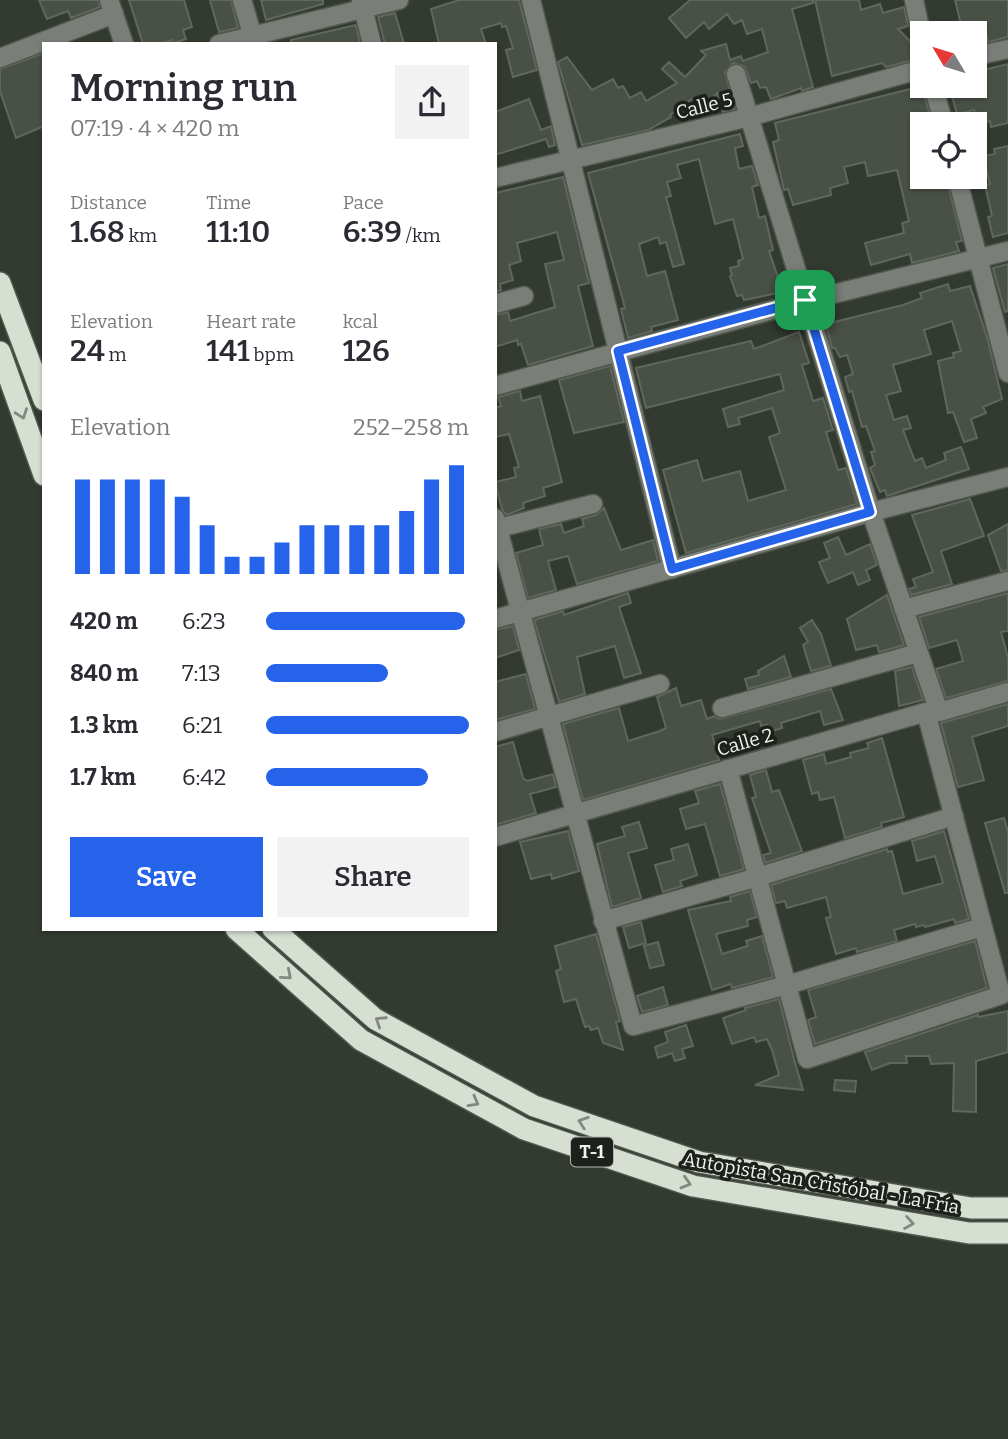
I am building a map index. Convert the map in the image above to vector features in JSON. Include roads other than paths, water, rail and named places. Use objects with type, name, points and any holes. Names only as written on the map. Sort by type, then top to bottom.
[{"type":"highway","points":[[0,283],[42,395]]},
{"type":"highway","points":[[0,352],[42,469]]},
{"type":"highway","name":"Autopista San Cristóbal - La Fría","points":[[238,931],[361,1040],[524,1129],[693,1186],[969,1233],[1008,1233]]},
{"type":"highway","name":"Autopista San Cristóbal - La Fría","points":[[275,931],[375,1019],[534,1106],[699,1162],[971,1208],[1008,1208]]},
{"type":"street","points":[[242,0],[254,40]]},
{"type":"street","points":[[236,42],[254,40],[362,4],[399,0]]},
{"type":"street","points":[[531,0],[573,160],[672,569]]},
{"type":"street","points":[[914,0],[918,21]]},
{"type":"street","points":[[362,4],[372,42]]},
{"type":"street","points":[[0,58],[111,7],[123,42]]},
{"type":"street","points":[[987,54],[1008,49]]},
{"type":"street","name":"Calle 5","points":[[497,178],[749,117],[910,72]]},
{"type":"street","points":[[728,769],[807,1059],[1001,995],[954,816],[918,653],[870,512],[736,74]]},
{"type":"street","points":[[960,189],[1008,373]]},
{"type":"street","points":[[497,385],[805,300],[1008,251]]},
{"type":"street","points":[[497,303],[524,296]]},
{"type":"street","points":[[497,618],[870,512],[1008,477]]},
{"type":"street","points":[[497,525],[593,504]]},
{"type":"street","points":[[497,528],[633,1026],[787,985],[982,928]]},
{"type":"street","points":[[904,609],[1008,581]]},
{"type":"street","points":[[722,708],[918,653]]},
{"type":"street","points":[[497,731],[660,684]]},
{"type":"street","name":"Calle 2","points":[[497,836],[1008,692]]},
{"type":"street","points":[[603,921],[758,877],[954,816]]}]
